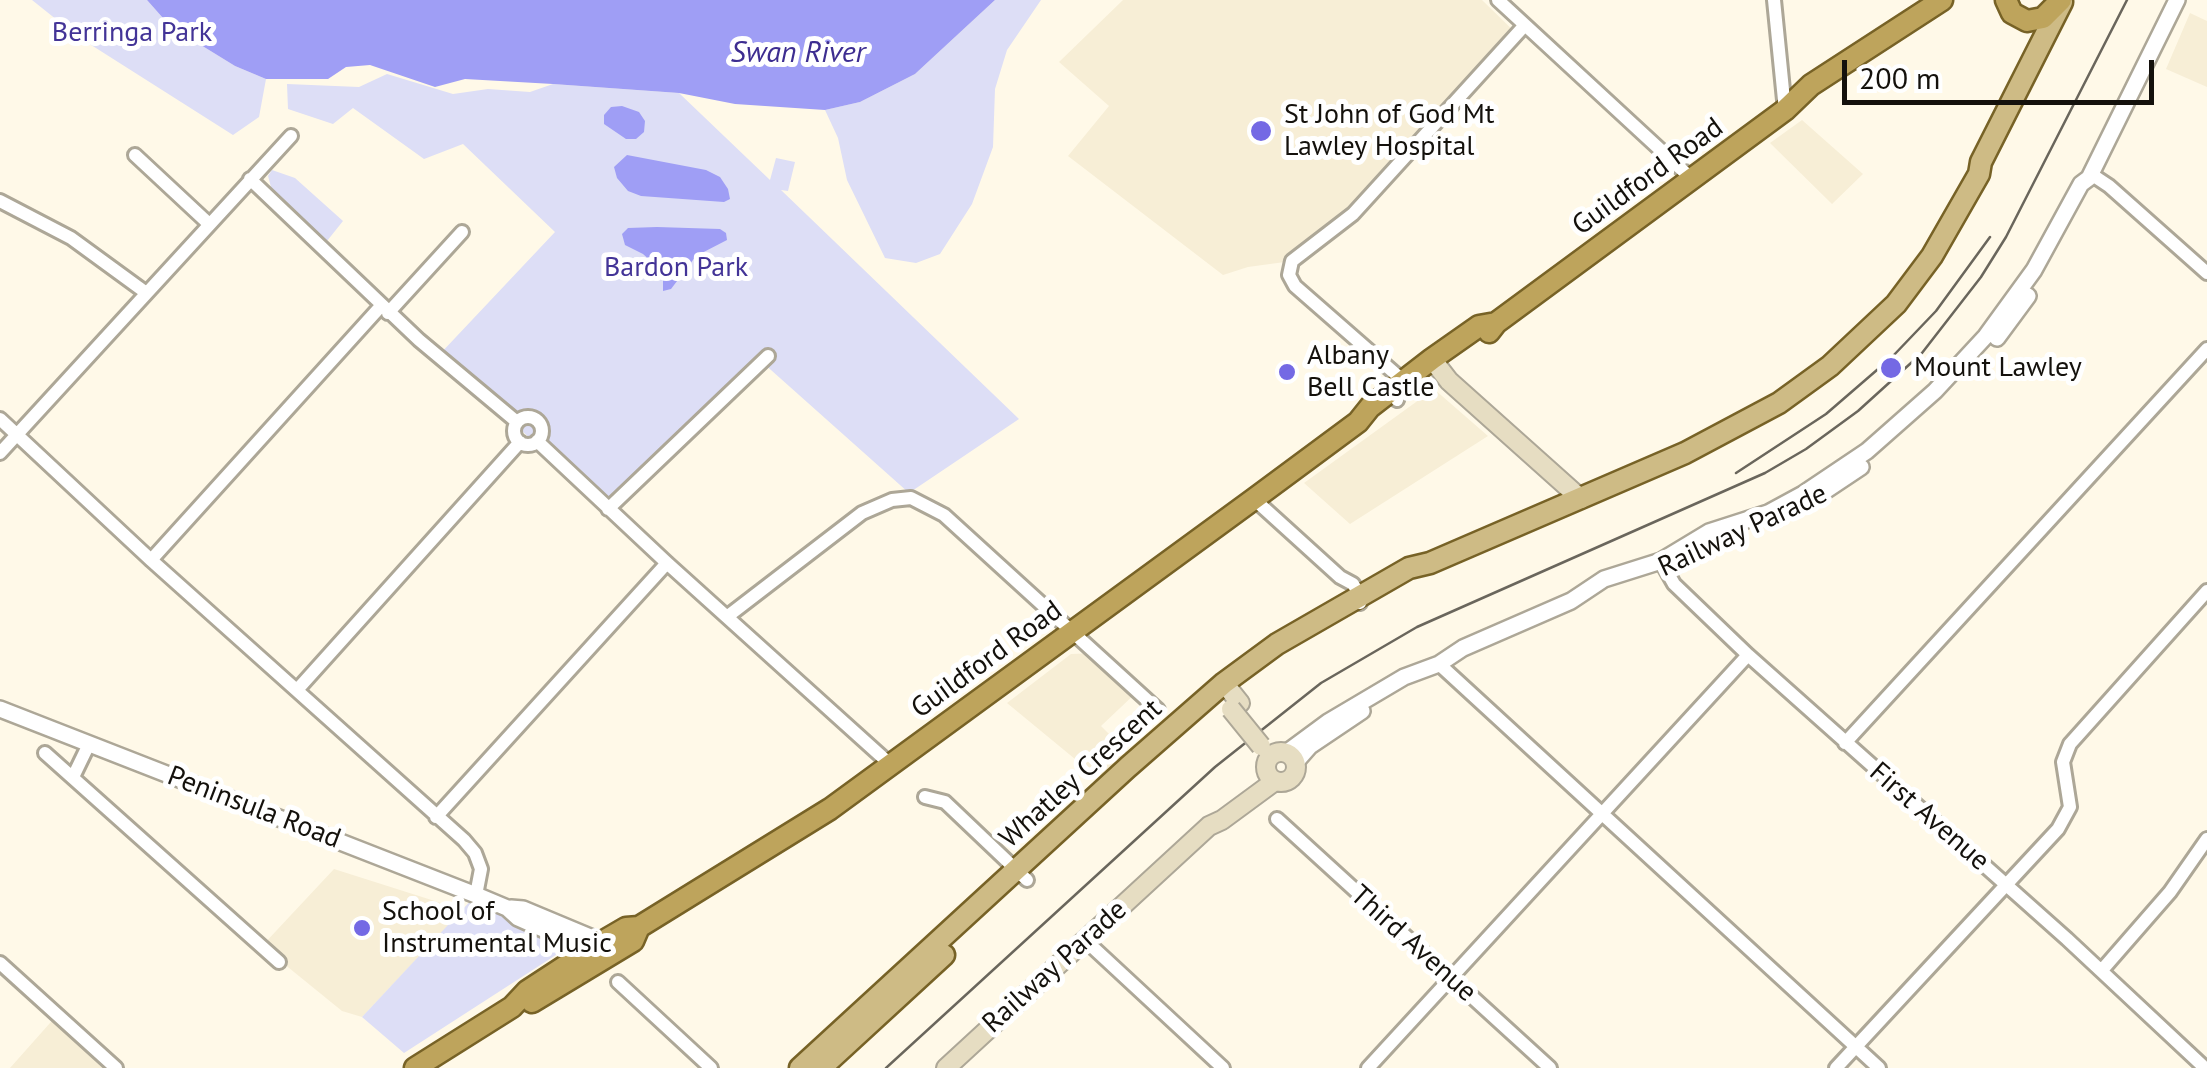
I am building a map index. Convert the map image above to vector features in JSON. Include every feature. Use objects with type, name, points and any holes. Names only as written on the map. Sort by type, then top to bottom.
[{"type":"highway","name":"Guildford Road","points":[[415,1068],[512,1007],[532,1002],[602,948],[633,941],[639,927],[830,808],[1358,422],[1376,415],[1436,364],[1486,335],[1496,322],[1785,110],[1810,85],[1942,0]]},
{"type":"highway","name":"Guildford Road","points":[[1785,110],[1963,0]]},
{"type":"highway","points":[[2006,0],[2012,13],[2027,20],[2043,18],[2062,0]]},
{"type":"main road","name":"Whatley Crescent","points":[[1980,174],[1980,162],[2062,0]]},
{"type":"main road","name":"Whatley Crescent","points":[[800,1068],[1228,696],[1354,601],[1409,568],[1430,563],[1686,453],[1779,402],[1830,366],[1896,304],[1932,256],[1980,174],[1989,167],[2075,0]]},
{"type":"main road","points":[[1436,364],[1580,499]]},
{"type":"main road","points":[[1228,696],[1275,758]]},
{"type":"main road","name":"Railway Parade","points":[[946,1068],[1208,826],[1216,810],[1244,793],[1275,758]]},
{"type":"main road","name":"Whatley Crescent","points":[[821,1068],[1022,875]]},
{"type":"street","points":[[1498,0],[1692,179]]},
{"type":"street","points":[[1774,0],[1785,110]]},
{"type":"street","name":"Railway Parade","points":[[1275,758],[1404,677],[1442,668],[1462,648],[1571,602],[1604,579],[1663,565],[1709,532],[1742,523],[1803,494],[1867,451],[1906,418],[1986,336],[2034,270],[2081,184],[2090,176],[2177,0]]},
{"type":"street","points":[[1399,392],[1393,371],[1295,286],[1289,275],[1292,261],[1353,214],[1525,26]]},
{"type":"street","points":[[0,453],[291,136]]},
{"type":"street","points":[[136,155],[208,223]]},
{"type":"street","points":[[2090,176],[2109,186],[2207,273]]},
{"type":"street","points":[[250,179],[385,309],[517,422]]},
{"type":"street","points":[[0,202],[71,238],[145,292]]},
{"type":"street","points":[[151,560],[462,232]]},
{"type":"street","points":[[1845,743],[2207,348]]},
{"type":"street","points":[[608,509],[768,356]]},
{"type":"street","points":[[536,419],[542,430],[538,441],[520,442],[515,435],[517,422],[536,419]]},
{"type":"street","points":[[0,420],[475,853],[480,869],[476,895]]},
{"type":"street","points":[[538,441],[666,563],[890,765]]},
{"type":"street","points":[[296,690],[520,442]]},
{"type":"street","points":[[728,616],[862,513],[892,500],[911,498],[944,515],[1158,710]]},
{"type":"street","points":[[1254,499],[1340,578],[1354,601]]},
{"type":"street","points":[[436,817],[666,563]]},
{"type":"street","name":"First Avenue","points":[[1663,565],[1674,584],[1748,654],[2102,970],[2204,1068]]},
{"type":"street","points":[[1836,1068],[2066,818],[2070,807],[2063,762],[2070,744],[2207,591]]},
{"type":"street","points":[[1368,1068],[1748,654]]},
{"type":"street","points":[[1442,668],[1880,1068]]},
{"type":"street","name":"Peninsula Road","points":[[0,709],[476,895],[507,908],[518,918],[602,948]]},
{"type":"street","points":[[73,777],[88,744]]},
{"type":"street","points":[[45,753],[279,962]]},
{"type":"street","points":[[925,797],[945,802],[1022,875]]},
{"type":"street","name":"Third Avenue","points":[[1277,819],[1550,1068]]},
{"type":"street","points":[[2102,970],[2170,892],[2207,839]]},
{"type":"street","points":[[1085,940],[1223,1068]]},
{"type":"street","points":[[0,963],[116,1068]]},
{"type":"street","points":[[618,982],[711,1068]]},
{"type":"shaded area","name":"St John of God Mt Lawley Hospital","points":[[1123,0],[1482,0],[1523,40],[1363,202],[1292,261],[1223,275],[1068,156],[1109,106],[1059,62]]},
{"type":"shaded area","points":[[2190,13],[2207,21],[2207,87],[2166,69]]},
{"type":"shaded area","points":[[1802,120],[1863,174],[1832,204],[1770,143]]},
{"type":"shaded area","points":[[1434,389],[1488,436],[1350,524],[1304,483]]},
{"type":"shaded area","points":[[1097,653],[1138,691],[1101,726],[1128,753],[1098,778],[1007,703],[1071,654]]},
{"type":"shaded area","name":"School of Instrumental Music","points":[[334,869],[463,910],[362,1017],[342,1011],[262,946]]},
{"type":"shaded area","points":[[58,1014],[116,1068],[10,1068]]},
{"type":"green space","name":"Berringa Park","points":[[32,0],[147,0],[170,26],[235,66],[266,79],[259,117],[233,135],[77,36]]},
{"type":"green space","points":[[995,0],[1041,0],[1007,50],[995,89],[993,147],[972,204],[940,254],[916,263],[885,258],[847,180],[838,138],[825,110],[860,102],[915,74]]},
{"type":"green space","name":"Bardon Park","points":[[387,74],[453,94],[488,89],[530,92],[553,84],[679,93],[770,180],[776,158],[795,162],[788,191],[781,190],[1019,419],[909,493],[762,362],[605,507],[439,355],[555,232],[463,144],[424,159],[353,108],[333,124],[288,109],[287,84],[359,87]]},
{"type":"green space","points":[[272,170],[295,178],[343,221],[327,241],[271,187],[268,176]]},
{"type":"green space","points":[[476,895],[518,918],[559,953],[404,1053],[362,1017]]},
{"type":"water","name":"Swan River","points":[[147,0],[995,0],[915,74],[860,102],[825,110],[735,104],[679,93],[553,84],[465,79],[435,87],[370,65],[346,67],[328,79],[266,79],[235,66],[170,26]]},
{"type":"water","points":[[611,107],[639,112],[645,121],[644,132],[636,139],[626,139],[604,124],[604,115]]},
{"type":"water","points":[[627,155],[706,170],[720,177],[730,199],[724,202],[641,196],[628,191],[614,167]]},
{"type":"water","points":[[628,228],[720,229],[727,240],[696,256],[671,289],[663,291],[663,272],[643,254],[625,245],[622,234]]},
{"type":"railway","points":[[886,1068],[1215,767],[1321,683],[1417,627],[1765,473],[1858,411],[1922,353],[1981,277],[2006,237],[2127,0]]},
{"type":"railway","points":[[1736,473],[1826,414],[1892,357],[1936,311],[1990,237]]},
{"type":"place","name":"St John of God Mt Lawley Hospital","points":[[1261,131]]},
{"type":"place","name":"Mount Lawley","points":[[1891,368]]},
{"type":"place","name":"Albany Bell Castle","points":[[1287,372]]},
{"type":"place","name":"School of Instrumental Music","points":[[362,928]]}]
